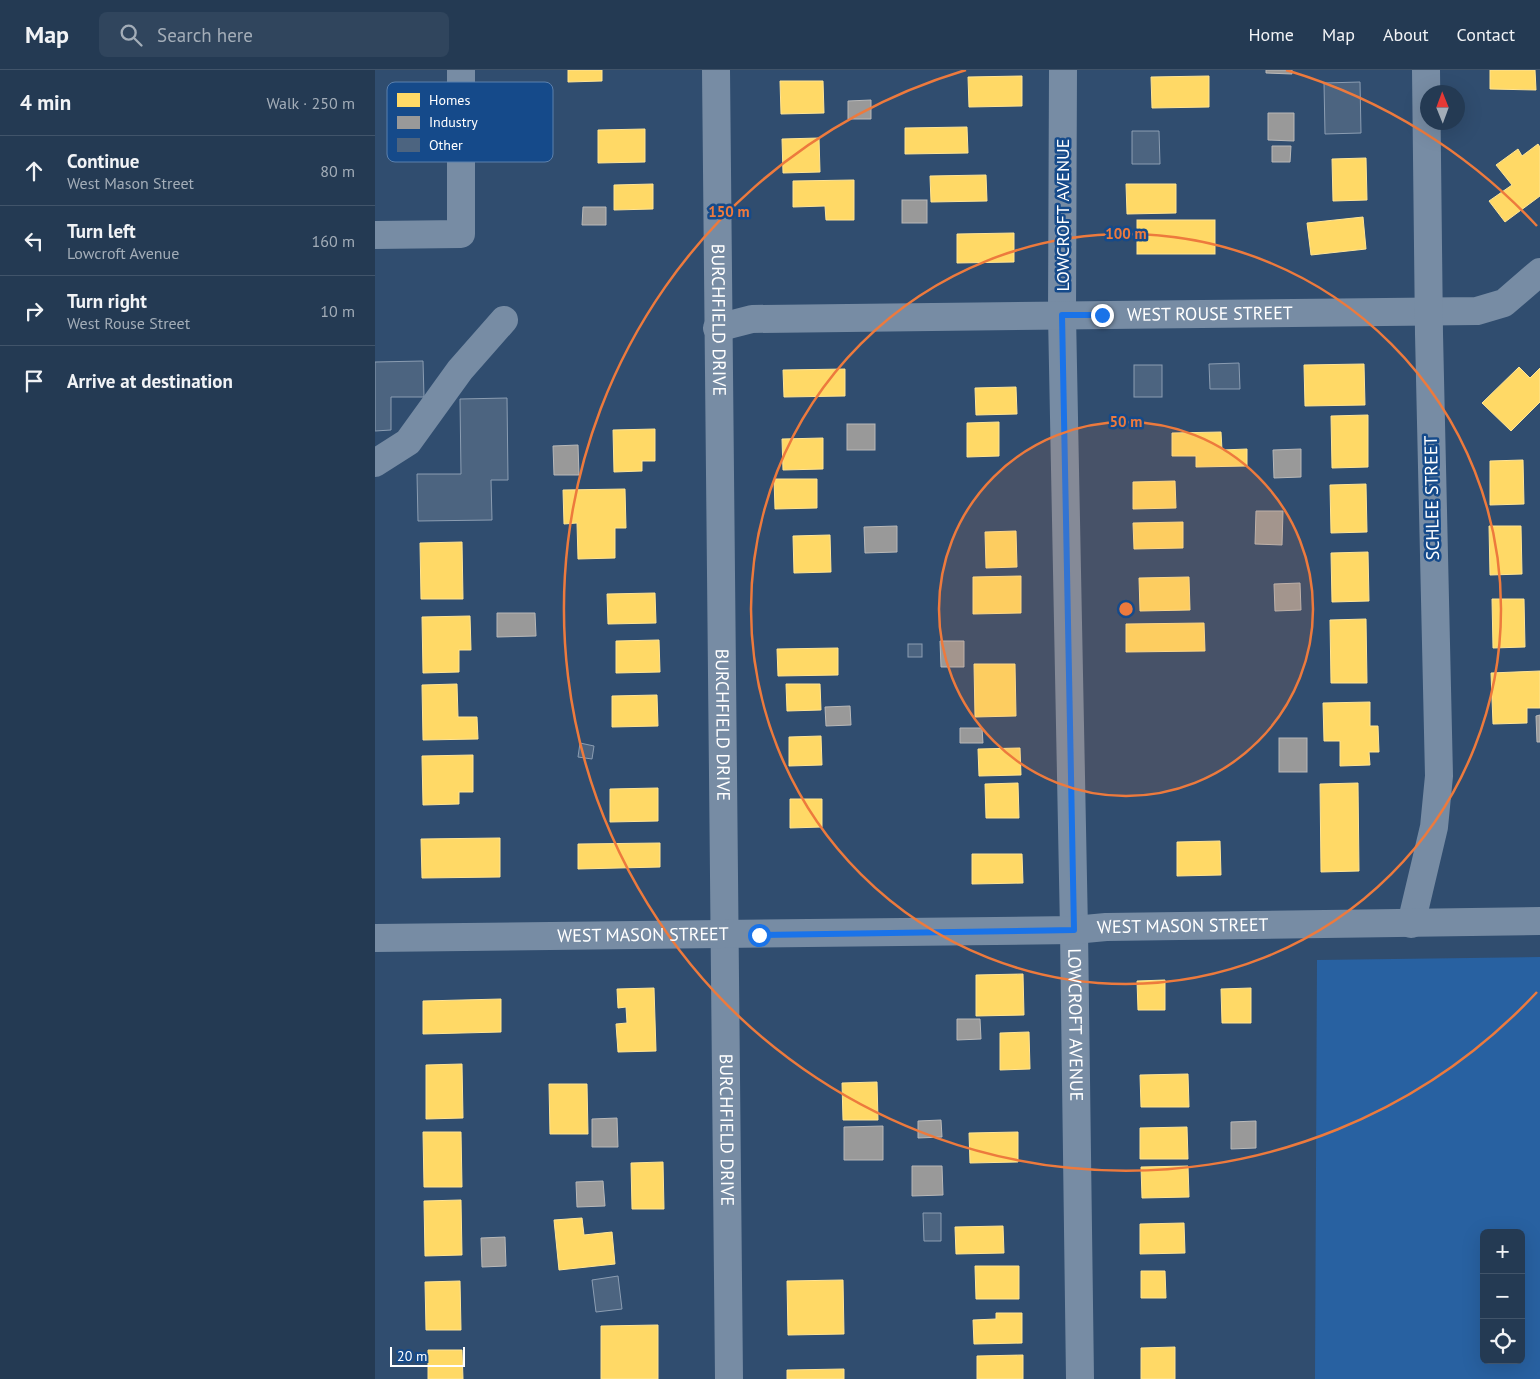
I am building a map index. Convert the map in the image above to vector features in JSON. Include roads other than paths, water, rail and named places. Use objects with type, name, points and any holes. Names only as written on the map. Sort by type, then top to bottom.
[{"type":"street","name":"BURCHFIELD DRIVE","points":[[716,70],[717,328],[729,1379]]},
{"type":"street","name":"LOWCROFT AVENUE","points":[[1063,70],[1062,315],[1074,930],[1080,1379]]},
{"type":"street","name":"SCHLEE STREET","points":[[1411,924],[1434,827],[1439,776],[1428,312],[1426,70]]},
{"type":"street","points":[[375,235],[461,234],[461,162]]},
{"type":"street","name":"WEST ROUSE STREET","points":[[717,328],[752,319],[1477,311],[1504,303],[1540,272]]},
{"type":"street","points":[[375,463],[409,442],[460,370],[504,320]]},
{"type":"street","name":"WEST MASON STREET","points":[[375,938],[1074,930],[1106,927],[1540,922]]}]
